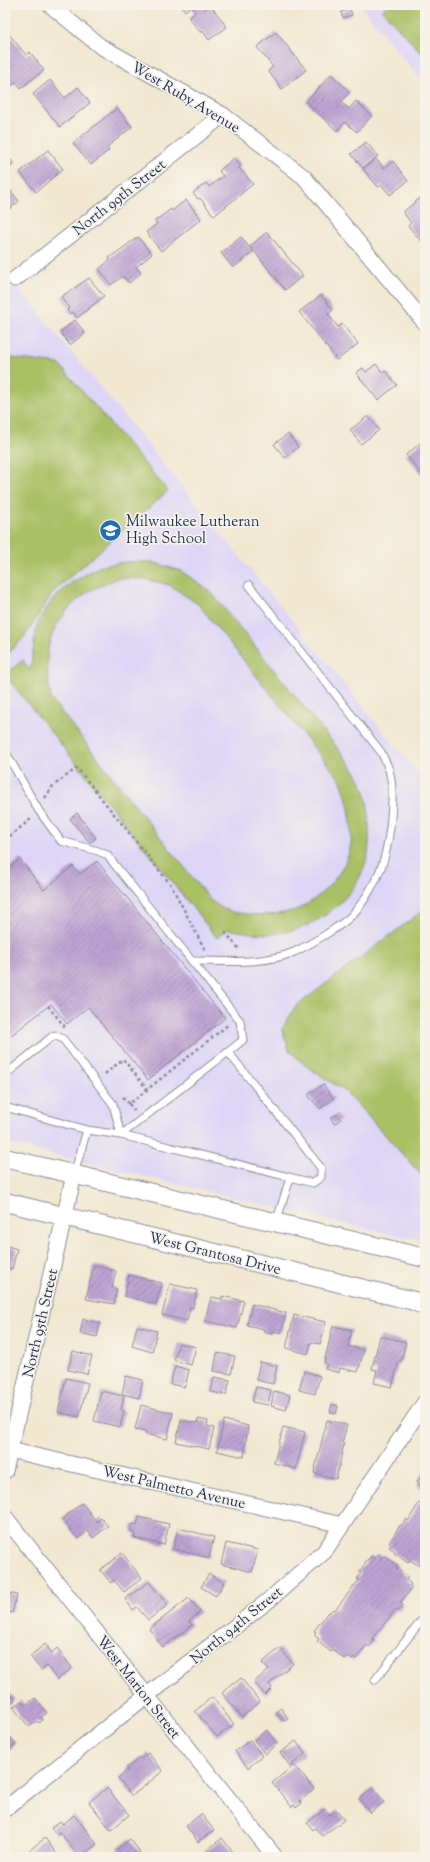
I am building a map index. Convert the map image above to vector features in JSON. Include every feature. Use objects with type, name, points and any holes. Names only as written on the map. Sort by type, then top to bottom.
[{"type":"street","name":"West Ruby Avenue","points":[[50,5],[100,46],[223,115],[304,177],[425,323]]},
{"type":"street","name":"North 99th Street","points":[[15,279],[223,115]]},
{"type":"street","points":[[5,1158],[425,1258]]},
{"type":"street","name":"North 95th Street","points":[[5,1471],[8,1450],[74,1175]]},
{"type":"street","name":"West Grantosa Drive","points":[[5,1202],[414,1301],[425,1306]]},
{"type":"street","name":"North 94th Street","points":[[5,1809],[269,1600],[324,1552],[425,1402]]},
{"type":"street","name":"West Palmetto Avenue","points":[[8,1450],[342,1525]]},
{"type":"street","name":"West Marion Street","points":[[5,1517],[275,1857]]},
{"type":"lane","points":[[192,961],[260,960],[294,952],[351,917],[369,892],[384,859],[392,801],[390,774],[381,752],[249,585]]},
{"type":"lane","points":[[5,751],[38,811],[61,840],[98,850],[107,855],[240,1021],[243,1040],[121,1135]]},
{"type":"lane","points":[[5,1075],[54,1035],[63,1039],[113,1104],[121,1135]]},
{"type":"lane","points":[[5,1107],[87,1130],[121,1135],[313,1183],[321,1177],[322,1168],[228,1052]]},
{"type":"lane","points":[[74,1175],[87,1130]]},
{"type":"lane","points":[[276,1223],[290,1178]]},
{"type":"lane","points":[[375,1680],[425,1616]]},
{"type":"path","points":[[69,773],[77,768],[171,885],[211,961]]},
{"type":"path","points":[[225,932],[248,961]]},
{"type":"path","points":[[48,1006],[69,1031]]},
{"type":"path","points":[[119,1092],[129,1104],[238,1018]]},
{"type":"path","points":[[105,1074],[123,1059],[147,1089]]},
{"type":"path","points":[[100,1068],[110,1080]]},
{"type":"shaded area","points":[[360,5],[425,5],[425,86]]},
{"type":"shaded area","name":"Milwaukee Lutheran High School","points":[[5,271],[425,782],[425,1239],[408,1238],[318,1218],[5,1143]]},
{"type":"green space","points":[[388,5],[425,5],[425,57],[382,10]]},
{"type":"green space","points":[[5,358],[59,364],[168,491],[54,591],[24,637],[5,657]]},
{"type":"green space","points":[[126,562],[152,562],[181,571],[210,591],[347,760],[359,777],[366,796],[368,807],[369,845],[367,858],[356,884],[347,896],[337,906],[313,923],[286,932],[271,934],[257,934],[228,929],[217,938],[5,675],[23,660],[30,671],[37,624],[52,600],[71,583],[100,566]],"holes":[[[118,578],[144,579],[170,585],[199,605],[341,781],[346,795],[351,819],[351,843],[349,853],[339,873],[325,890],[316,898],[298,909],[286,913],[259,915],[247,914],[226,910],[210,900],[51,699],[47,656],[48,650],[53,632],[70,607],[93,589]]]},
{"type":"green space","points":[[425,909],[425,1179],[345,1091],[306,1066],[289,1050],[282,1029],[295,1007]]},
{"type":"building","points":[[181,5],[202,5],[204,9],[210,5],[227,27],[209,40],[203,31],[201,33],[189,18],[195,12],[191,6],[185,11]]},
{"type":"building","points":[[350,9],[352,15],[343,18],[341,12]]},
{"type":"building","points":[[276,32],[306,70],[282,89],[268,71],[273,67],[257,47]]},
{"type":"building","points":[[8,33],[26,55],[30,52],[44,70],[21,88],[16,82],[10,87],[5,82],[5,74],[8,71],[5,68],[5,35]]},
{"type":"building","points":[[331,74],[350,92],[341,102],[349,109],[356,101],[372,116],[357,132],[345,122],[337,131],[306,102]]},
{"type":"building","points":[[50,80],[65,98],[78,87],[90,103],[60,127],[33,94]]},
{"type":"building","points":[[117,108],[132,127],[107,147],[109,150],[91,165],[73,143]]},
{"type":"building","points":[[366,142],[378,156],[363,168],[351,154]]},
{"type":"building","points":[[48,150],[63,169],[36,192],[20,172]]},
{"type":"building","points":[[5,153],[14,164],[5,171]]},
{"type":"building","points":[[234,158],[241,166],[239,168],[253,184],[214,216],[200,198],[198,199],[193,193],[206,183],[209,187],[223,176],[219,171]]},
{"type":"building","points":[[376,159],[384,168],[393,161],[408,181],[390,195],[382,185],[378,187],[363,169]]},
{"type":"building","points":[[5,184],[19,201],[5,213]]},
{"type":"building","points":[[420,198],[425,204],[425,240],[422,242],[408,226],[411,223],[403,212]]},
{"type":"building","points":[[186,200],[201,219],[161,251],[146,232],[157,224],[155,221],[171,209],[172,211]]},
{"type":"building","points":[[267,232],[303,276],[285,290],[250,246]]},
{"type":"building","points":[[138,237],[152,254],[136,267],[141,273],[129,283],[123,276],[111,285],[99,269],[110,260],[109,258]]},
{"type":"building","points":[[241,237],[253,252],[233,268],[221,253]]},
{"type":"building","points":[[89,278],[104,296],[77,318],[73,312],[70,314],[67,310],[69,308],[61,297]]},
{"type":"building","points":[[321,295],[333,310],[328,314],[338,327],[342,324],[358,344],[337,360],[299,312]]},
{"type":"building","points":[[75,320],[85,333],[70,345],[60,332]]},
{"type":"building","points":[[376,364],[383,373],[386,371],[397,385],[378,400],[356,373],[363,368],[366,372]]},
{"type":"building","points":[[368,416],[379,430],[361,444],[350,430]]},
{"type":"building","points":[[288,434],[298,447],[285,458],[274,444]]},
{"type":"building","points":[[424,440],[425,475],[423,476],[406,455]]},
{"type":"building","points":[[77,813],[96,838],[90,843],[70,819]]},
{"type":"building","points":[[20,859],[44,890],[73,866],[80,874],[97,861],[225,1018],[148,1080],[88,1007],[67,1024],[51,1004],[5,1040],[5,871]]},
{"type":"building","points":[[323,1084],[334,1099],[320,1109],[308,1095]]},
{"type":"building","points":[[337,1114],[341,1119],[334,1124],[331,1118]]},
{"type":"building","points":[[5,1245],[17,1249],[12,1269],[9,1268],[6,1282]]},
{"type":"building","points":[[94,1265],[116,1271],[112,1287],[117,1289],[114,1304],[86,1299]]},
{"type":"building","points":[[129,1275],[162,1283],[156,1304],[124,1296]]},
{"type":"building","points":[[170,1284],[197,1290],[193,1308],[190,1307],[187,1321],[162,1315]]},
{"type":"building","points":[[222,1296],[244,1301],[237,1328],[205,1321],[211,1297],[222,1299]]},
{"type":"building","points":[[252,1304],[286,1313],[281,1333],[272,1331],[271,1334],[263,1332],[264,1329],[247,1325]]},
{"type":"building","points":[[294,1315],[326,1322],[320,1344],[311,1342],[308,1354],[286,1348]]},
{"type":"building","points":[[83,1319],[100,1323],[97,1337],[80,1333]]},
{"type":"building","points":[[137,1326],[157,1331],[152,1352],[132,1346]]},
{"type":"building","points":[[333,1326],[352,1330],[348,1346],[364,1350],[358,1372],[340,1368],[339,1373],[325,1369],[327,1364],[324,1363]]},
{"type":"building","points":[[380,1336],[406,1342],[392,1387],[374,1383],[377,1370],[372,1369]]},
{"type":"building","points":[[179,1343],[196,1347],[191,1365],[174,1360]]},
{"type":"building","points":[[73,1351],[92,1356],[87,1374],[68,1370]]},
{"type":"building","points":[[217,1353],[235,1356],[231,1374],[214,1371]]},
{"type":"building","points":[[260,1362],[277,1366],[273,1384],[256,1380]]},
{"type":"building","points":[[175,1366],[189,1370],[185,1387],[170,1384]]},
{"type":"building","points":[[304,1371],[320,1376],[315,1394],[299,1390]]},
{"type":"building","points":[[126,1376],[143,1380],[139,1398],[122,1394]]},
{"type":"building","points":[[214,1377],[230,1380],[226,1395],[211,1392]]},
{"type":"building","points":[[66,1378],[88,1383],[79,1417],[58,1412]]},
{"type":"building","points":[[256,1387],[271,1390],[268,1405],[252,1402]]},
{"type":"building","points":[[101,1391],[124,1396],[121,1410],[124,1411],[120,1427],[94,1421]]},
{"type":"building","points":[[274,1391],[290,1395],[286,1410],[271,1406]]},
{"type":"building","points":[[332,1404],[338,1406],[336,1414],[330,1412]]},
{"type":"building","points":[[141,1405],[173,1413],[167,1439],[145,1434],[145,1431],[135,1429]]},
{"type":"building","points":[[198,1419],[208,1421],[207,1426],[214,1428],[209,1449],[176,1442],[181,1420],[197,1423]]},
{"type":"building","points":[[224,1420],[248,1426],[244,1457],[217,1451]]},
{"type":"building","points":[[327,1420],[347,1425],[342,1443],[344,1444],[336,1479],[314,1473]]},
{"type":"building","points":[[283,1427],[305,1432],[296,1469],[274,1463]]},
{"type":"building","points":[[425,1469],[425,1495],[421,1492],[423,1490],[417,1486],[419,1483],[417,1482]]},
{"type":"building","points":[[82,1503],[97,1522],[101,1518],[108,1526],[93,1538],[88,1531],[78,1539],[62,1519]]},
{"type":"building","points":[[419,1503],[425,1506],[425,1566],[423,1568],[410,1560],[408,1563],[394,1553],[395,1551],[389,1547],[391,1545],[389,1543],[400,1525],[401,1526],[406,1519],[408,1521]]},
{"type":"building","points":[[139,1517],[169,1524],[164,1545],[134,1538],[135,1533],[131,1532],[133,1524],[137,1525]]},
{"type":"building","points":[[178,1528],[214,1537],[209,1558],[173,1549]]},
{"type":"building","points":[[226,1543],[258,1550],[252,1572],[221,1564]]},
{"type":"building","points":[[122,1553],[142,1578],[124,1592],[114,1580],[111,1583],[100,1570]]},
{"type":"building","points":[[378,1554],[383,1558],[384,1555],[398,1566],[396,1568],[408,1577],[406,1580],[411,1584],[410,1586],[412,1588],[400,1603],[403,1605],[398,1611],[396,1609],[372,1639],[374,1641],[369,1647],[367,1645],[356,1659],[354,1657],[352,1660],[347,1656],[344,1659],[333,1650],[331,1652],[317,1641],[319,1639],[314,1635],[316,1632],[314,1631],[328,1612],[329,1613],[333,1609],[335,1610],[359,1580],[357,1579],[361,1573],[359,1572],[371,1556],[374,1558]]},
{"type":"building","points":[[209,1574],[224,1583],[216,1596],[201,1587]]},
{"type":"building","points":[[149,1582],[168,1605],[148,1620],[137,1607],[133,1610],[125,1599]]},
{"type":"building","points":[[5,1592],[17,1595],[12,1613],[5,1611]]},
{"type":"building","points":[[189,1598],[200,1612],[189,1621],[192,1625],[163,1647],[149,1629]]},
{"type":"building","points":[[45,1644],[52,1653],[57,1648],[72,1668],[57,1680],[47,1666],[41,1670],[30,1656]]},
{"type":"building","points":[[280,1648],[293,1664],[269,1684],[272,1688],[265,1695],[254,1682],[269,1670],[262,1663]]},
{"type":"building","points":[[241,1678],[260,1702],[242,1717],[222,1693],[233,1682],[234,1684]]},
{"type":"building","points":[[5,1687],[15,1700],[5,1708]]},
{"type":"building","points":[[212,1697],[234,1724],[217,1737],[195,1711]]},
{"type":"building","points":[[35,1698],[47,1713],[41,1717],[43,1720],[39,1723],[37,1721],[29,1727],[13,1707],[21,1701],[25,1705]]},
{"type":"building","points":[[281,1708],[288,1718],[283,1721],[276,1712]]},
{"type":"building","points":[[267,1730],[277,1744],[265,1754],[254,1740]]},
{"type":"building","points":[[5,1731],[16,1744],[5,1754]]},
{"type":"building","points":[[250,1740],[262,1756],[248,1768],[235,1751]]},
{"type":"building","points":[[296,1741],[305,1754],[290,1766],[280,1753]]},
{"type":"building","points":[[148,1753],[163,1771],[132,1796],[118,1778],[128,1770],[126,1768]]},
{"type":"building","points":[[294,1765],[314,1789],[300,1801],[302,1803],[296,1808],[294,1805],[292,1807],[272,1783]]},
{"type":"building","points":[[107,1788],[129,1815],[111,1830],[89,1802]]},
{"type":"building","points":[[373,1788],[384,1802],[370,1813],[359,1799]]},
{"type":"building","points":[[325,1809],[330,1815],[337,1810],[344,1820],[322,1836],[315,1828],[313,1830],[307,1823]]},
{"type":"building","points":[[201,1814],[214,1830],[198,1842],[186,1826]]},
{"type":"building","points":[[74,1815],[97,1844],[80,1857],[59,1832],[56,1834],[51,1828],[60,1821],[63,1824]]},
{"type":"building","points":[[45,1838],[59,1857],[30,1857],[26,1853]]},
{"type":"building","points":[[222,1838],[237,1857],[209,1857],[205,1852]]},
{"type":"building","points":[[130,1839],[140,1852],[134,1857],[123,1857],[117,1849]]},
{"type":"place","name":"Milwaukee Lutheran High School","points":[[111,530]]}]
